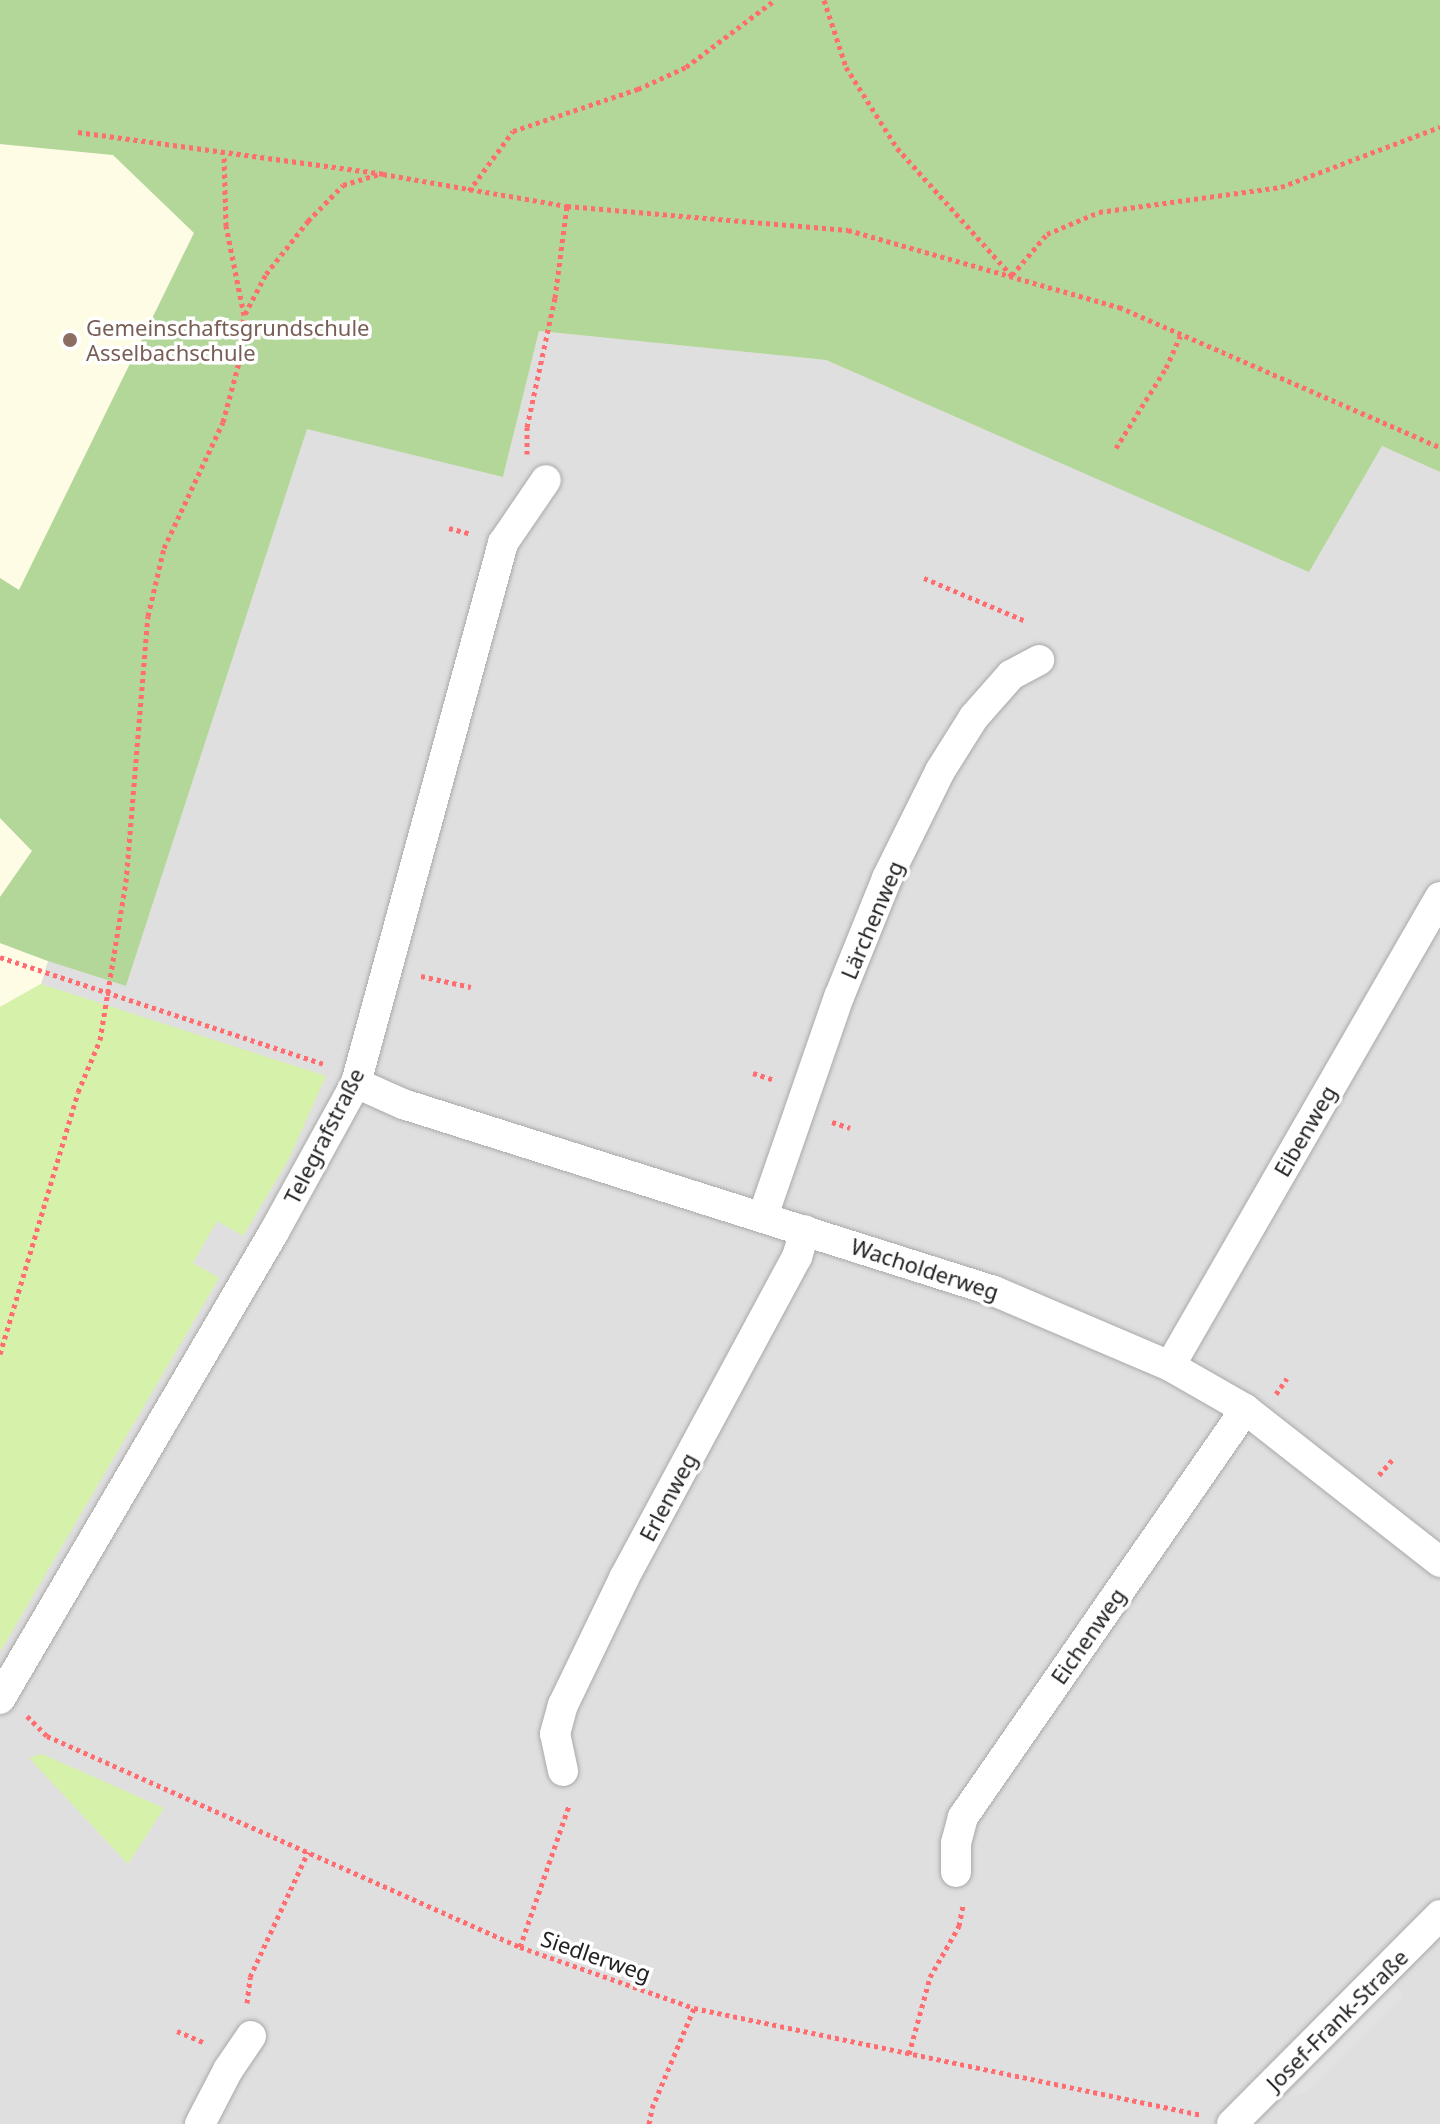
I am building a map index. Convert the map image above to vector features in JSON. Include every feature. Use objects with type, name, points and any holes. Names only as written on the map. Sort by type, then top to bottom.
[{"type":"street","name":"Telegrafstraße","points":[[2,1695],[274,1232],[356,1083],[390,970],[503,543],[546,480]]},
{"type":"street","name":"Lärchenweg","points":[[763,1216],[845,984],[887,878],[940,771],[974,717],[1011,675],[1039,660]]},
{"type":"street","name":"Eibenweg","points":[[1170,1366],[1440,897]]},
{"type":"street","name":"Wacholderweg","points":[[356,1083],[403,1104],[994,1291],[1170,1366],[1245,1409],[1440,1562]]},
{"type":"street","name":"Erlenweg","points":[[563,1771],[555,1734],[563,1705],[624,1578],[797,1257],[805,1230]]},
{"type":"street","name":"Eichenweg","points":[[956,1872],[956,1843],[963,1817],[1245,1409]]},
{"type":"street","name":"Josef-Frank-Straße","points":[[1220,2120],[1440,1915]]},
{"type":"street","points":[[200,2124],[228,2070],[251,2036]]},
{"type":"path","points":[[469,191],[513,131],[638,89],[686,67],[775,0]]},
{"type":"path","points":[[824,0],[846,67],[897,148],[1012,275]]},
{"type":"path","points":[[1012,275],[1047,234],[1099,212],[1281,187],[1440,127]]},
{"type":"path","points":[[78,132],[383,174],[567,206],[848,230],[1119,307],[1440,447]]},
{"type":"path","points":[[0,1354],[78,1092],[100,1040],[126,882],[148,616],[164,548],[223,422],[241,355],[244,315],[226,226],[224,154]]},
{"type":"path","points":[[244,315],[266,274],[308,221],[343,185],[383,174]]},
{"type":"path","points":[[527,427],[555,298],[567,206]]},
{"type":"path","points":[[1116,448],[1166,368],[1180,336]]},
{"type":"path","points":[[924,578],[1026,621]]},
{"type":"path","points":[[0,957],[335,1068],[356,1083]]},
{"type":"path","points":[[390,970],[471,987]]},
{"type":"path","name":"Siedlerweg","points":[[2,1695],[47,1736],[520,1947],[694,2008],[1220,2120]]},
{"type":"path","points":[[520,1947],[569,1808],[570,1792],[563,1771]]},
{"type":"path","points":[[251,2036],[247,1993],[250,1977],[308,1852]]},
{"type":"path","points":[[909,2054],[930,1977],[959,1926],[964,1898],[956,1872]]},
{"type":"path","points":[[649,2124],[652,2108],[694,2008]]},
{"type":"shaded area","name":"Gemeinschaftsgrundschule Asselbachschule","points":[[0,144],[113,155],[194,232],[19,591],[0,578]]},
{"type":"shaded area","points":[[539,331],[826,360],[1309,571],[1382,446],[1440,472],[1440,2124],[0,2124],[0,943],[126,986],[307,428],[503,477]]},
{"type":"shaded area","points":[[0,818],[32,851],[0,897]]},
{"type":"shaded area","points":[[0,943],[48,961],[41,984],[0,1007]]},
{"type":"shaded area","points":[[1394,1986],[1404,1995],[1311,2088],[1279,2103]]},
{"type":"green space","points":[[0,0],[1440,0],[1440,472],[1382,446],[1309,572],[826,360],[539,331],[503,477],[307,429],[126,986],[48,961],[0,943],[0,897],[32,851],[0,818],[0,578],[19,590],[194,233],[113,155],[0,144]]},
{"type":"green space","points":[[41,984],[326,1076],[289,1159],[243,1236],[217,1221],[193,1263],[219,1278],[0,1652],[0,1007]]},
{"type":"green space","points":[[42,1754],[164,1808],[128,1864],[29,1758]]},
{"type":"place","name":"Gemeinschaftsgrundschule Asselbachschule","points":[[70,340]]}]
